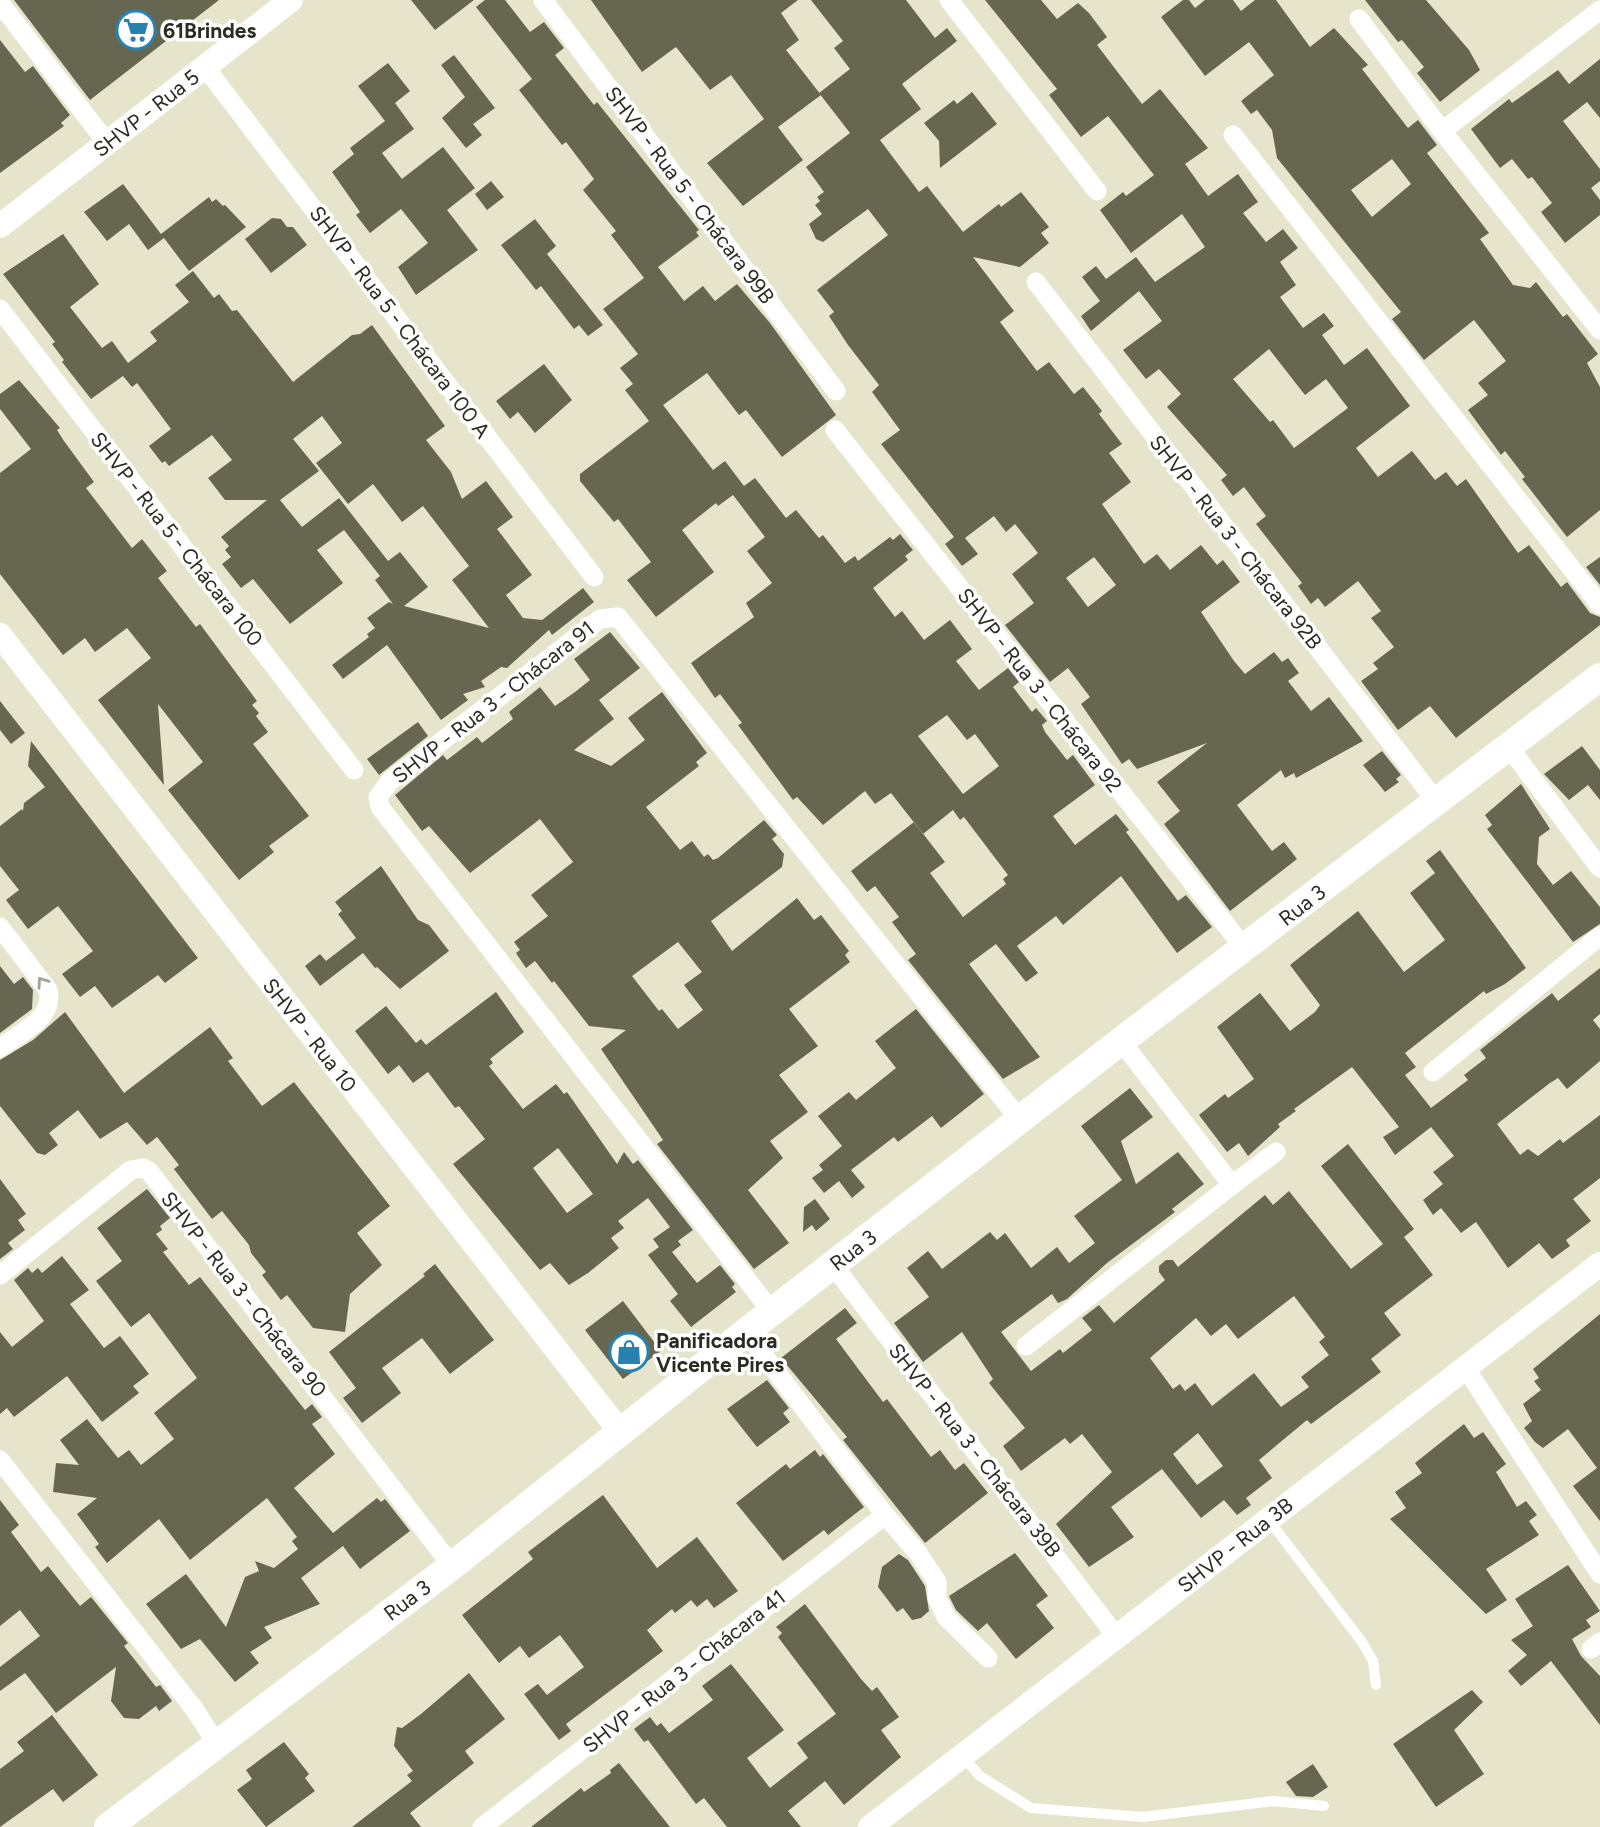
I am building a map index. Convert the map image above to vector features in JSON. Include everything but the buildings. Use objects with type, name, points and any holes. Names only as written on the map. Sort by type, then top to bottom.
[{"type":"main road","name":"Rua 3","points":[[108,1827],[452,1566],[622,1434],[746,1332],[1121,1041],[1245,950],[1600,677]]},
{"type":"street","name":"SHVP - Rua 5","points":[[0,226],[292,0]]},
{"type":"street","name":"SHVP - Rua 5 - Chácara 99B","points":[[543,0],[836,391]]},
{"type":"street","points":[[950,0],[1097,191]]},
{"type":"street","points":[[0,2],[107,143]]},
{"type":"street","points":[[1443,131],[1600,10]]},
{"type":"street","points":[[1359,19],[1443,131],[1600,330]]},
{"type":"street","name":"SHVP - Rua 5 - Chácara 100 A","points":[[205,67],[594,576]]},
{"type":"street","points":[[1233,135],[1600,606]]},
{"type":"street","name":"SHVP - Rua 3 - Chácara 92B","points":[[1036,282],[1436,801]]},
{"type":"street","name":"SHVP - Rua 5 - Chácara 100","points":[[0,309],[354,770]]},
{"type":"street","name":"SHVP - Rua 3 - Chácara 92","points":[[835,430],[1245,950]]},
{"type":"street","name":"SHVP - Rua 3 - Chácara 91","points":[[772,1312],[380,807],[378,797],[383,789],[412,764],[600,619],[618,617],[1020,1120]]},
{"type":"street","name":"SHVP - Rua 10","points":[[0,635],[622,1434]]},
{"type":"street","points":[[1508,746],[1600,868]]},
{"type":"street","points":[[0,927],[48,990],[50,999],[44,1015],[0,1048]]},
{"type":"street","points":[[1433,1072],[1600,936]]},
{"type":"street","points":[[1121,1041],[1231,1185]]},
{"type":"street","points":[[1026,1346],[1276,1152]]},
{"type":"street","name":"SHVP - Rua 3 - Chácara 90","points":[[0,1275],[131,1170],[143,1168],[149,1171],[452,1566]]},
{"type":"street","name":"SHVP - Rua 3B","points":[[870,1827],[1600,1264]]},
{"type":"street","name":"SHVP - Rua 3 - Chácara 39B","points":[[833,1265],[1116,1636]]},
{"type":"street","points":[[746,1332],[885,1515],[933,1573],[937,1582],[937,1598],[946,1617],[988,1658]]},
{"type":"street","points":[[1465,1367],[1600,1574]]},
{"type":"street","points":[[0,1460],[195,1710],[216,1743]]},
{"type":"street","name":"SHVP - Rua 3 - Chácara 41","points":[[482,1827],[885,1515]]},
{"type":"lane","points":[[1268,1519],[1362,1642],[1373,1661],[1376,1685]]},
{"type":"lane","points":[[962,1756],[988,1782],[1031,1808],[1143,1817],[1273,1801],[1324,1806]]},
{"type":"place","name":"61Brindes","points":[[136,30]]},
{"type":"place","name":"Panificadora Vicente Pires","points":[[629,1352]]}]
